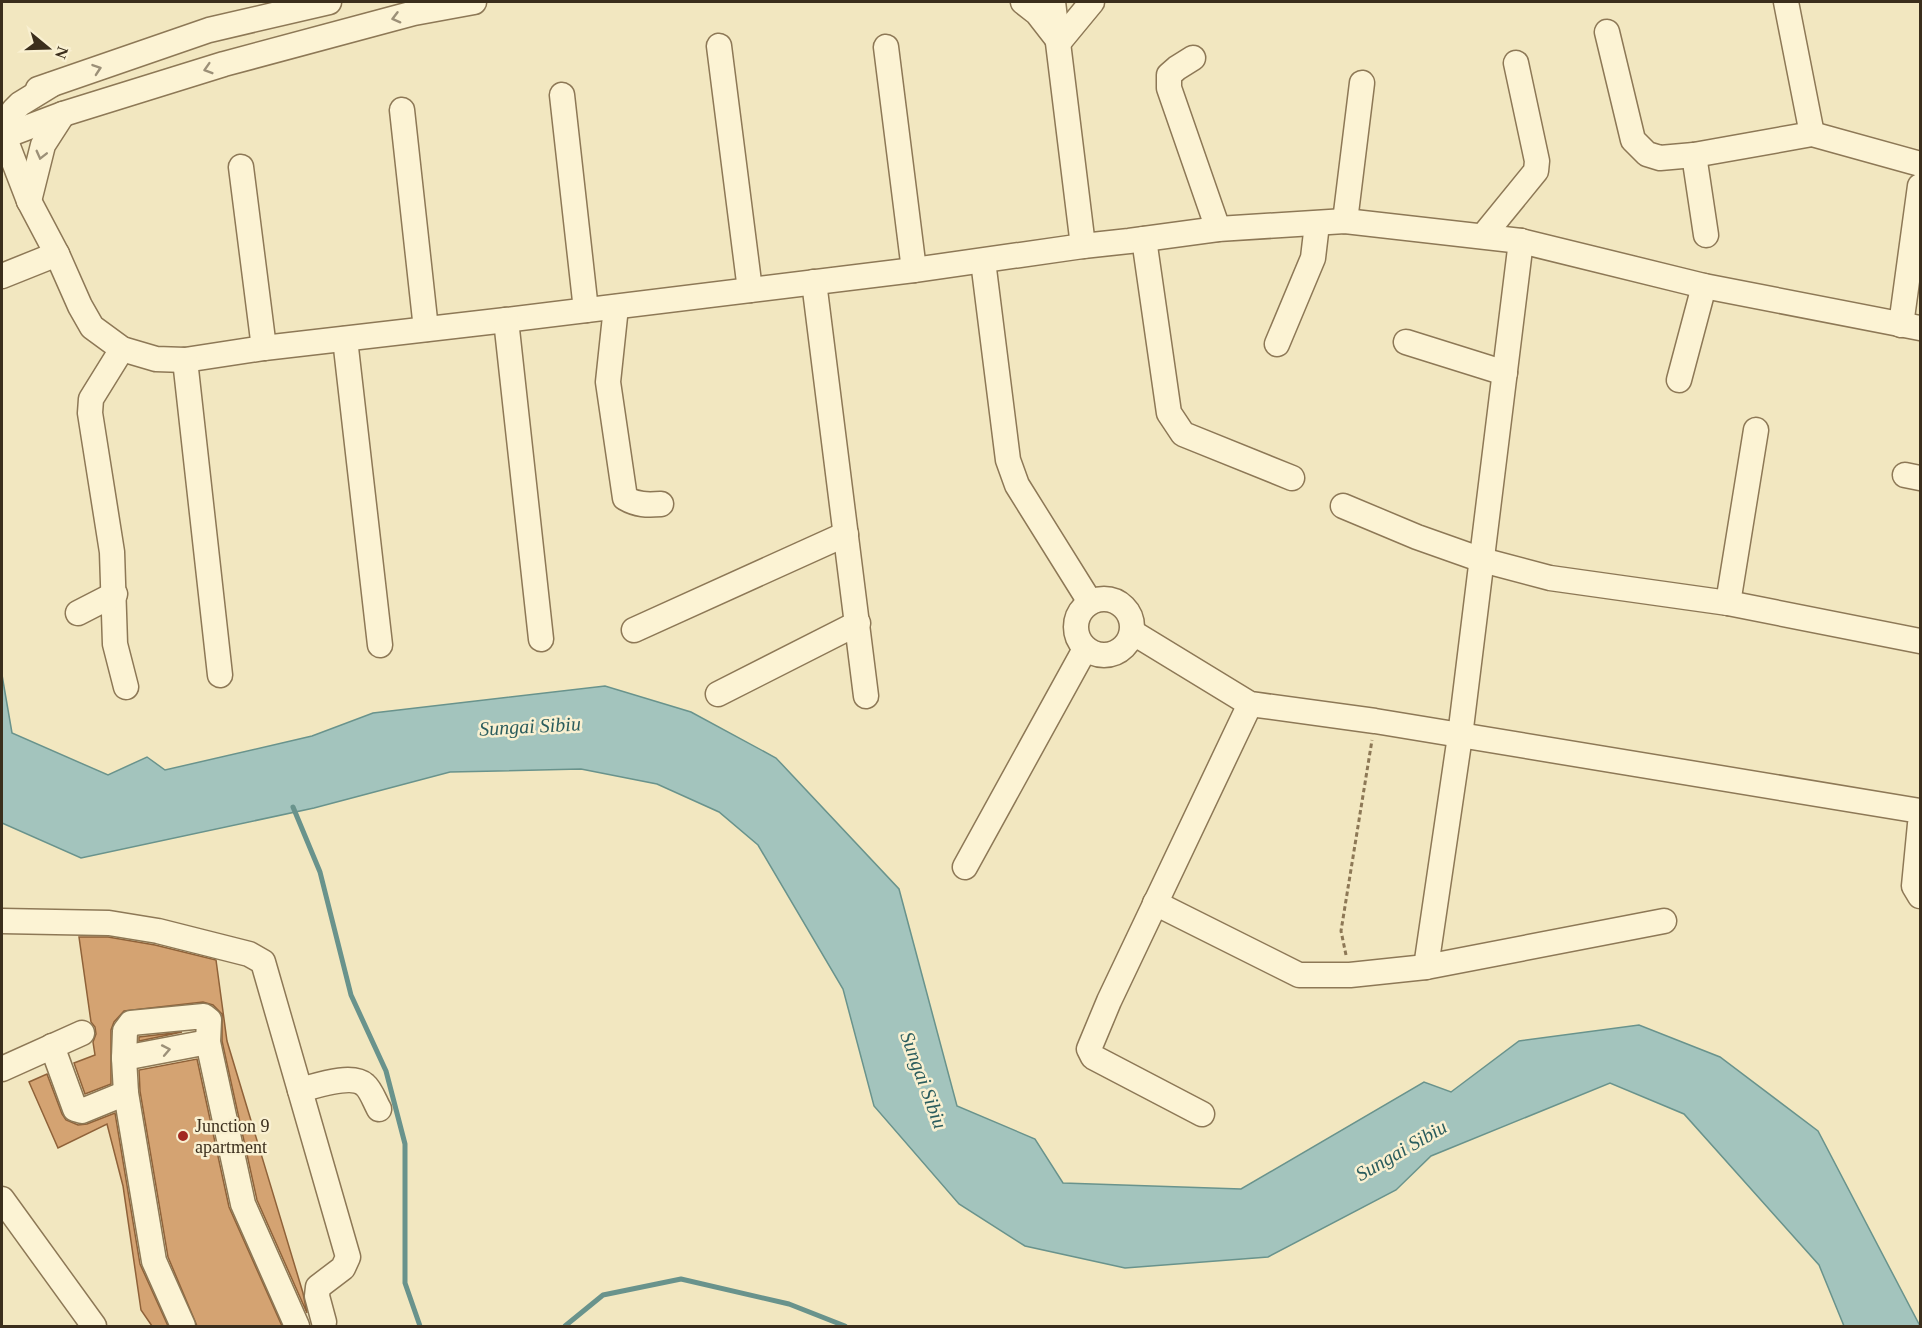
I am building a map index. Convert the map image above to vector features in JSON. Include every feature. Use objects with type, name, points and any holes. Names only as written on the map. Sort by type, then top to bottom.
[{"type":"street","points":[[2,101],[209,30],[329,2]]},
{"type":"street","points":[[3,136],[63,114],[224,64],[414,13],[474,2]]},
{"type":"street","points":[[1023,2],[1037,13],[1059,42]]},
{"type":"street","points":[[1053,2],[1083,246]]},
{"type":"street","points":[[1059,42],[1092,2]]},
{"type":"street","points":[[1786,2],[1812,134]]},
{"type":"street","points":[[1607,32],[1633,140],[1647,154],[1660,158],[1694,155],[1812,134],[1920,164]]},
{"type":"street","points":[[719,46],[750,290]]},
{"type":"street","points":[[886,47],[914,270]]},
{"type":"street","points":[[1193,58],[1169,75],[1169,88],[1218,229]]},
{"type":"street","points":[[1484,237],[1536,171],[1537,161],[1516,63]]},
{"type":"street","points":[[1345,221],[1362,82]]},
{"type":"street","points":[[51,85],[14,110],[3,136],[29,201],[92,327],[122,349],[156,359],[184,360],[264,348],[914,270],[1218,229],[1345,221],[1521,242],[1704,286],[1911,326],[1920,186]]},
{"type":"street","points":[[562,96],[586,310]]},
{"type":"street","points":[[402,110],[426,329]]},
{"type":"street","points":[[29,201],[44,145],[63,114]]},
{"type":"street","points":[[1694,155],[1706,235]]},
{"type":"street","points":[[241,167],[264,348]]},
{"type":"street","points":[[2,184],[29,201]]},
{"type":"street","points":[[1277,344],[1313,258],[1317,224]]},
{"type":"street","points":[[1144,240],[1168,413],[1174,423],[1184,434],[1292,478]]},
{"type":"street","points":[[1426,967],[1460,736],[1521,242]]},
{"type":"street","points":[[2,276],[57,254]]},
{"type":"street","points":[[982,261],[1008,460],[1017,485],[1090,602]]},
{"type":"street","points":[[814,282],[866,696]]},
{"type":"street","points":[[1679,380],[1704,286]]},
{"type":"street","points":[[616,307],[608,382],[625,498],[643,505],[661,504]]},
{"type":"street","points":[[506,320],[541,639]]},
{"type":"street","points":[[345,339],[380,645]]},
{"type":"street","points":[[1406,342],[1505,373]]},
{"type":"street","points":[[122,349],[91,399],[91,406],[112,552],[115,644],[126,687]]},
{"type":"street","points":[[184,360],[220,675]]},
{"type":"street","points":[[1728,603],[1756,429]]},
{"type":"street","points":[[1344,506],[1417,537],[1482,560],[1550,578],[1728,603],[1920,641]]},
{"type":"street","points":[[634,630],[846,534]]},
{"type":"street","points":[[78,613],[115,594]]},
{"type":"street","points":[[1109,599],[1120,604],[1129,613],[1132,632],[1126,645],[1113,654],[1098,655],[1085,649],[1078,640],[1076,624],[1082,609],[1090,602],[1109,599]]},
{"type":"street","points":[[718,694],[858,623]]},
{"type":"street","points":[[1132,632],[1250,704],[1375,721],[1920,811]]},
{"type":"street","points":[[965,867],[1085,649]]},
{"type":"street","points":[[1202,1114],[1093,1057],[1089,1049],[1100,1019],[1250,704]]},
{"type":"street","points":[[1920,824],[1914,886],[1920,896]]},
{"type":"street","points":[[1155,903],[1299,975],[1350,975],[1426,967],[1664,921]]},
{"type":"street","points":[[2,921],[109,923],[158,931],[256,957],[263,962],[348,1257],[343,1268],[318,1287],[316,1296],[324,1322]]},
{"type":"street","points":[[183,1326],[154,1262],[126,1093],[125,1031],[131,1023],[204,1016],[209,1020],[208,1042],[246,1215],[297,1326]]},
{"type":"street","points":[[2,1069],[82,1032]]},
{"type":"street","points":[[124,1058],[208,1042]]},
{"type":"street","points":[[52,1046],[75,1109],[82,1111],[126,1093]]},
{"type":"street","points":[[300,1090],[347,1079],[357,1080],[366,1086],[379,1109]]},
{"type":"street","points":[[2,1199],[94,1326]]},
{"type":"path","points":[[1350,975],[1341,930],[1375,721]]},
{"type":"water","name":"Sungai Sibiu","points":[[2,675],[12,733],[108,775],[147,757],[165,770],[312,736],[373,713],[605,686],[691,712],[776,758],[899,889],[957,1106],[1035,1139],[1063,1183],[1241,1189],[1424,1082],[1451,1092],[1519,1041],[1639,1025],[1720,1057],[1818,1131],[1920,1326],[1844,1326],[1819,1265],[1684,1114],[1610,1083],[1431,1156],[1396,1190],[1268,1257],[1125,1268],[1025,1246],[959,1204],[874,1106],[843,989],[758,845],[719,812],[657,784],[581,769],[450,772],[314,808],[81,858],[2,823]]},
{"type":"building","points":[[79,937],[108,937],[155,945],[216,960],[227,1041],[303,1293],[307,1313],[257,1200],[222,1041],[222,1014],[213,1005],[203,1002],[124,1011],[114,1022],[111,1030],[111,1084],[85,1094],[74,1063],[95,1055],[93,1042],[96,1034],[91,1022]]},
{"type":"building","points":[[182,1032],[139,1041],[139,1037]]},
{"type":"building","points":[[197,1059],[229,1207],[282,1326],[197,1326],[168,1257],[140,1091],[139,1070]]},
{"type":"building","points":[[47,1074],[66,1120],[78,1125],[87,1124],[115,1113],[140,1264],[168,1326],[152,1326],[141,1310],[123,1186],[107,1124],[58,1148],[29,1082]]},
{"type":"waterway","points":[[293,807],[320,872],[351,995],[386,1071],[405,1144],[405,1283],[420,1326]]},
{"type":"waterway","points":[[565,1326],[603,1295],[681,1279],[789,1304],[845,1326]]},
{"type":"place","name":"Junction 9 apartment","points":[[183,1136]]}]
